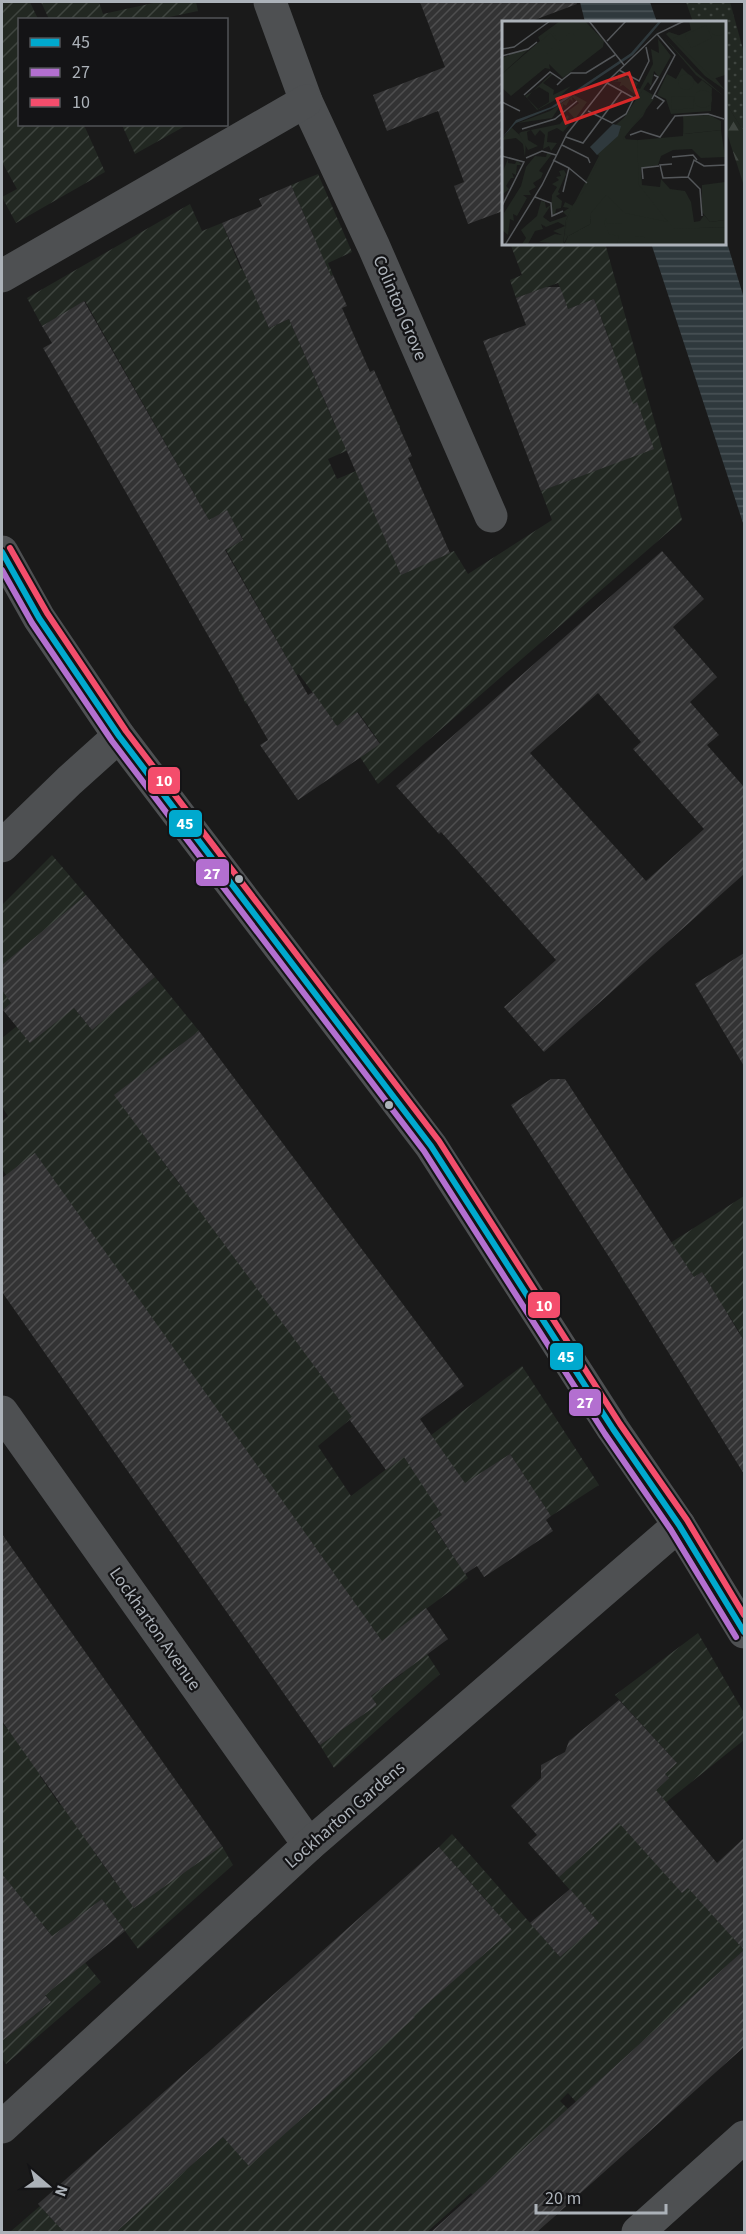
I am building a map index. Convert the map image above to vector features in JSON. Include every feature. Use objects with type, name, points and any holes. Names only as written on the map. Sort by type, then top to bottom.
[{"type":"street","name":"Colinton Grove","points":[[270,2],[306,101],[374,247],[491,516]]},
{"type":"street","points":[[2,276],[306,101]]},
{"type":"street","points":[[2,552],[39,618],[119,736],[431,1146],[613,1429],[679,1525],[744,1632]]},
{"type":"street","points":[[2,846],[119,736]]},
{"type":"street","name":"Lockharton Avenue","points":[[2,1412],[309,1845]]},
{"type":"street","name":"Lockharton Gardens","points":[[9,2120],[309,1845],[679,1525]]},
{"type":"street","points":[[638,2232],[744,2137]]},
{"type":"green space","points":[[2,2],[30,2],[38,18],[18,18],[18,126],[84,126],[105,172],[16,223],[2,197],[17,189],[2,162]]},
{"type":"green space","points":[[41,2],[99,2],[103,14],[158,2],[196,2],[198,11],[165,18],[49,18]]},
{"type":"green space","points":[[686,2],[730,2],[744,53],[744,132],[725,102],[725,21],[693,21]]},
{"type":"green space","points":[[725,102],[744,132],[744,186],[725,127]]},
{"type":"green space","points":[[122,126],[185,126],[135,154]]},
{"type":"green space","points":[[318,174],[352,252],[328,263],[333,275],[260,308],[269,328],[289,319],[335,425],[388,402],[400,427],[328,459],[337,479],[356,471],[401,574],[454,551],[468,574],[552,520],[541,491],[654,448],[609,413],[507,401],[502,392],[613,349],[594,299],[568,309],[558,283],[516,298],[510,280],[522,275],[510,244],[605,244],[682,520],[378,784],[360,757],[380,743],[358,712],[337,726],[299,674],[246,704],[238,689],[288,660],[226,550],[243,539],[227,511],[209,520],[85,301],[42,326],[27,298],[190,204],[202,231],[222,223],[241,269],[314,237],[291,185]]},
{"type":"green space","points":[[52,855],[86,895],[8,999],[11,1003],[3,1010],[2,905]]},
{"type":"green space","points":[[155,977],[199,1031],[115,1095],[180,1185],[333,1352],[315,1367],[338,1398],[375,1399],[318,1446],[351,1496],[522,1366],[599,1485],[551,1516],[510,1454],[435,1504],[442,1515],[431,1523],[468,1578],[407,1623],[440,1674],[334,1768],[320,1745],[377,1705],[371,1696],[403,1673],[371,1627],[2,1169],[2,1121],[8,1116],[2,1107],[2,1038],[17,1026],[69,1002],[92,1030]]},
{"type":"green space","points":[[744,1196],[744,1359],[732,1339],[740,1333],[728,1314],[707,1299],[715,1294],[703,1273],[694,1277],[680,1256],[628,1288],[620,1275]]},
{"type":"green space","points":[[698,1633],[744,1713],[744,1740],[629,1832],[682,1893],[707,1872],[725,1892],[744,1876],[744,1917],[728,1932],[744,1950],[576,2102],[568,2093],[560,2101],[568,2109],[525,2223],[514,2232],[507,2232],[471,2193],[427,2232],[116,2232],[223,2137],[319,2103],[414,2017],[390,1989],[436,1947],[460,1975],[488,1951],[487,1901],[439,1847],[452,1834],[560,1957],[599,1923],[555,1873],[669,1778],[665,1774],[677,1763],[615,1695]]},
{"type":"green space","points":[[26,1712],[59,1761],[40,1776],[60,1805],[82,1789],[116,1837],[94,1852],[116,1883],[136,1868],[222,1846],[233,1865],[138,1949],[102,1899],[60,1932],[101,1982],[6,2064],[2,2058],[2,2041],[51,2002],[31,1976],[63,1951],[43,1924],[10,1949],[2,1938],[2,1722],[6,1728]]},
{"type":"green space","points":[[40,2206],[64,2232],[10,2232]]},
{"type":"shaded area","points":[[580,2],[650,2],[657,21],[585,21]]},
{"type":"shaded area","points":[[725,236],[744,298],[744,526],[651,244],[725,244]]},
{"type":"building","points":[[420,2],[576,2],[577,4],[532,21],[502,21],[502,211],[468,224],[454,186],[464,182],[438,111],[387,131],[373,95],[445,67]]},
{"type":"building","points":[[291,185],[331,276],[333,275],[347,306],[342,308],[370,372],[374,370],[412,456],[408,458],[450,553],[401,575],[289,319],[269,328],[222,223],[262,206],[259,199]]},
{"type":"building","points":[[546,287],[560,287],[568,309],[594,299],[633,404],[637,402],[654,449],[541,491],[483,341],[526,325],[516,298]]},
{"type":"building","points":[[84,301],[209,520],[227,510],[243,540],[225,550],[308,695],[313,692],[337,726],[357,712],[380,744],[298,800],[260,745],[268,740],[43,348],[52,343],[42,326]]},
{"type":"building","points":[[662,551],[704,599],[673,627],[717,677],[690,702],[719,735],[707,745],[744,787],[744,874],[544,1052],[504,1007],[556,960],[441,832],[439,834],[396,786]],"holes":[[[598,693],[641,742],[633,749],[704,829],[646,881],[530,753]]]},
{"type":"building","points":[[86,895],[155,977],[92,1030],[74,1008],[30,1043],[3,1010],[11,1003],[2,990],[2,965]]},
{"type":"building","points":[[744,953],[744,1066],[695,984]]},
{"type":"building","points":[[199,1031],[464,1386],[420,1419],[465,1483],[510,1454],[551,1516],[546,1520],[553,1531],[484,1577],[477,1566],[465,1574],[431,1522],[442,1515],[404,1457],[386,1470],[349,1419],[352,1417],[114,1095]]},
{"type":"building","points":[[551,1079],[565,1079],[694,1277],[702,1272],[744,1341],[744,1474],[511,1105]]},
{"type":"building","points":[[35,1153],[382,1641],[426,1608],[448,1639],[371,1696],[377,1705],[320,1745],[2,1292],[2,1178]]},
{"type":"building","points":[[2,1534],[222,1846],[134,1908],[2,1721]]},
{"type":"building","points":[[619,1700],[677,1763],[665,1774],[669,1778],[656,1790],[717,1863],[744,1838],[744,1950],[688,1888],[682,1893],[619,1823],[559,1877],[528,1843],[537,1835],[511,1806],[541,1778],[541,1765],[565,1752],[569,1741]]},
{"type":"building","points":[[439,1847],[512,1930],[413,2016],[415,2017],[249,2166],[223,2137],[116,2232],[64,2232],[38,2204]]},
{"type":"building","points":[[2,1874],[52,1936],[102,1899],[125,1931],[45,1995],[51,2002],[2,2041]]},
{"type":"building","points":[[570,1889],[599,1923],[560,1957],[530,1923]]},
{"type":"building","points":[[744,1950],[744,2047],[537,2232],[431,2232]]},
{"type":"transit line","name":"10","points":[[10,548],[47,613],[126,731],[439,1141],[620,1424],[687,1520],[744,1615]]},
{"type":"transit line","name":"45","points":[[2,552],[39,618],[119,736],[431,1146],[613,1429],[679,1525],[744,1632]]},
{"type":"transit line","name":"27","points":[[2,570],[32,623],[112,741],[424,1151],[605,1434],[671,1530],[736,1637]]}]
